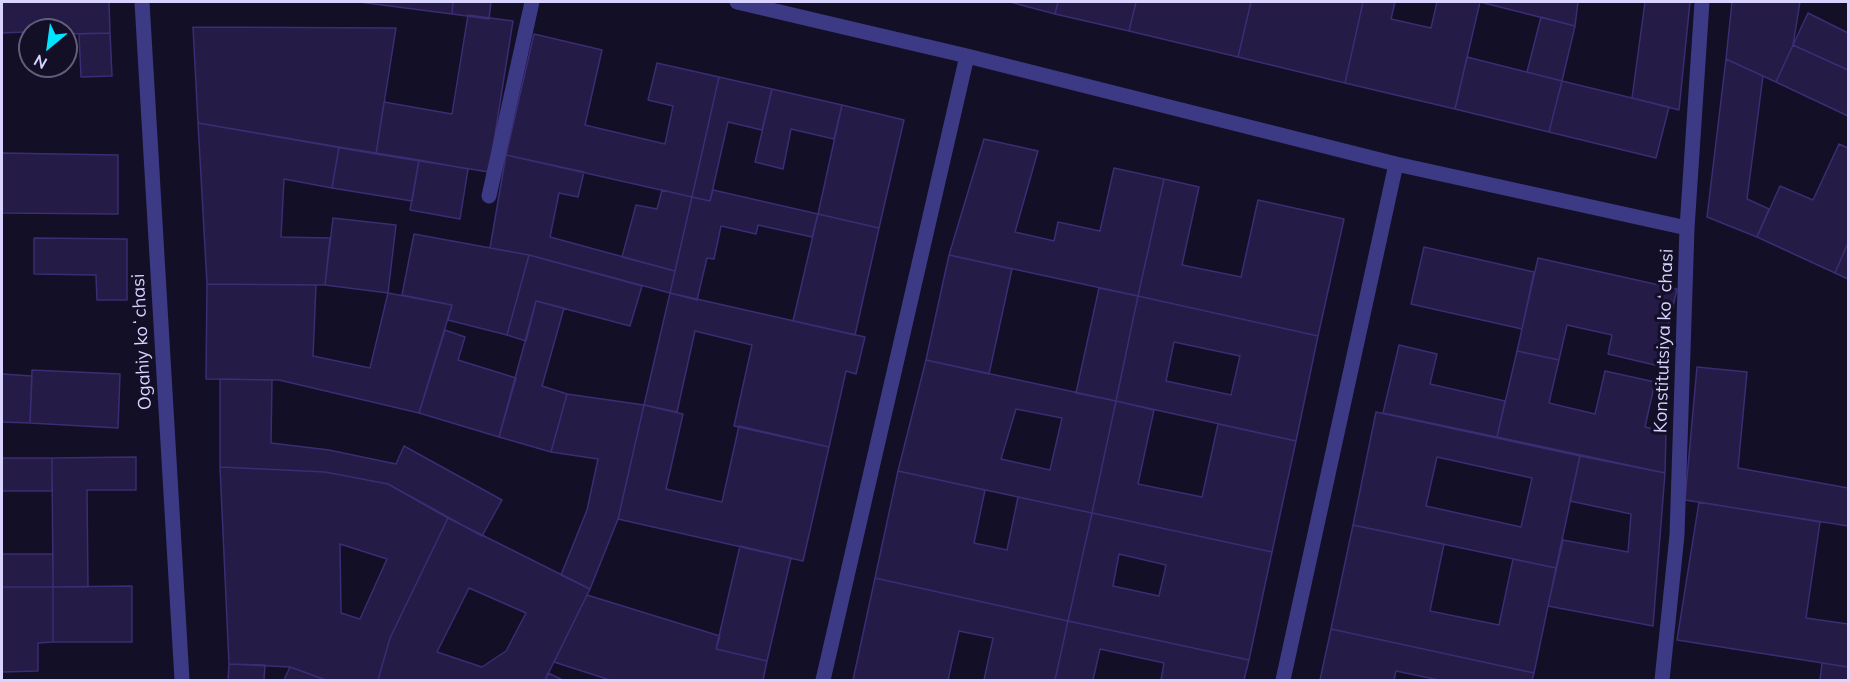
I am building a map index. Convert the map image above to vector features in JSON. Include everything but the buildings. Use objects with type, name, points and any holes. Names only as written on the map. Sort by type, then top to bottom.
[{"type":"street","name":"Ogahiy koʻchasi","points":[[142,2],[182,681]]},
{"type":"street","points":[[489,196],[532,2]]},
{"type":"street","points":[[737,2],[967,56],[1396,164],[1687,228]]},
{"type":"street","name":"Konstitutsiya koʻchasi","points":[[1662,681],[1677,535],[1687,228],[1702,2]]},
{"type":"street","points":[[824,681],[967,56]]},
{"type":"street","points":[[1283,681],[1396,164]]}]
